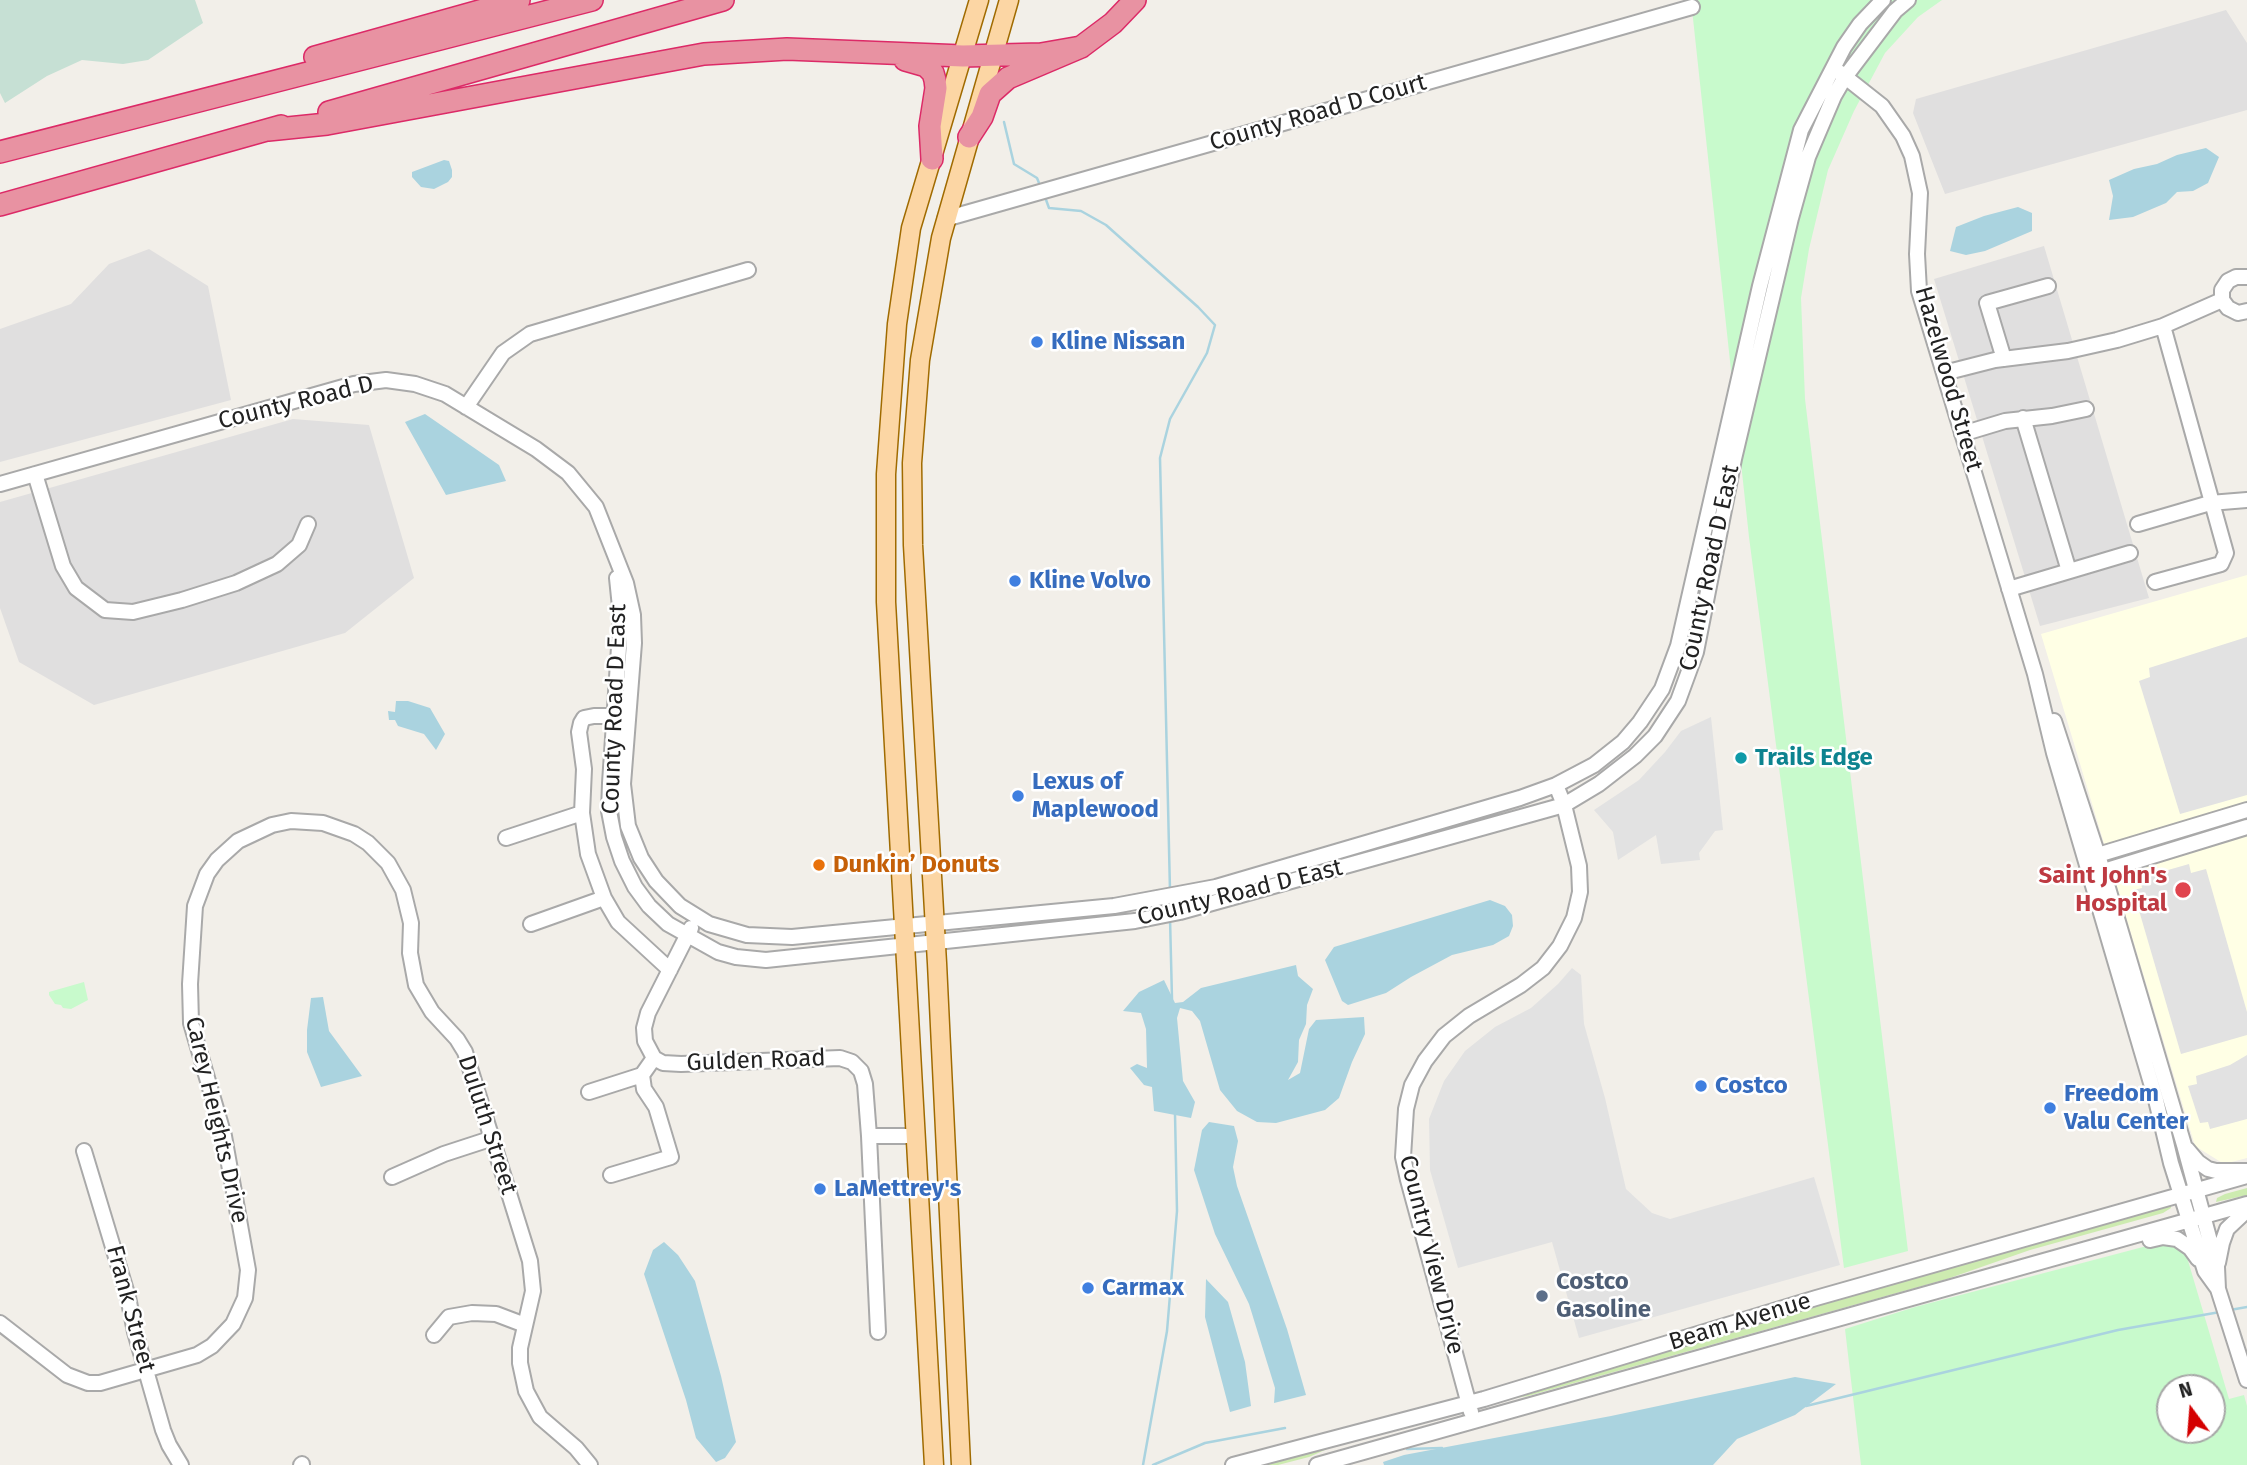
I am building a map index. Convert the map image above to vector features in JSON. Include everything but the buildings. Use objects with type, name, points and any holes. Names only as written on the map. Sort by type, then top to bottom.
[{"type":"highway","points":[[0,152],[327,54],[519,0]]},
{"type":"highway","points":[[0,152],[592,0]]},
{"type":"highway","points":[[0,205],[723,0]]},
{"type":"highway","points":[[969,137],[982,117],[990,94],[1008,78],[1081,47],[1113,23],[1135,0]]},
{"type":"highway","points":[[268,130],[327,124],[704,54],[788,49],[963,56],[1041,54],[1081,47]]},
{"type":"highway","points":[[854,51],[914,61],[926,66],[933,73],[936,88],[930,126],[932,159]]},
{"type":"main road","points":[[934,1465],[886,602],[886,474],[891,383],[911,228],[979,0]]},
{"type":"main road","points":[[961,1465],[936,943],[913,545],[912,472],[920,360],[928,299],[945,219],[1009,0]]},
{"type":"street","name":"County Road D East","points":[[621,716],[623,783],[628,826],[641,858],[656,881],[680,906],[709,924],[747,936],[792,937],[1114,906],[1191,892],[1520,798],[1556,785],[1594,765],[1623,742],[1662,689],[1678,646],[1760,286],[1801,130],[1833,66],[1860,24],[1883,0]]},
{"type":"street","name":"County Road D East","points":[[612,552],[626,583],[633,615],[634,643],[621,716],[609,811],[614,838],[622,861],[647,903],[668,924],[718,952],[751,960],[1135,921],[1180,912],[1564,805],[1600,784],[1635,756],[1655,736],[1678,701],[1696,652],[1734,459],[1808,157],[1845,77],[1895,11],[1908,0]]},
{"type":"street","name":"County Road D Court","points":[[945,219],[1692,6]]},
{"type":"street","name":"Hazelwood Street","points":[[1833,66],[1882,106],[1903,136],[1912,156],[1921,208],[1917,254],[1919,291],[2035,674],[2060,738],[2091,857],[2184,1145],[2196,1191],[2196,1219]]},
{"type":"street","points":[[466,407],[503,353],[530,334],[748,270]]},
{"type":"street","points":[[2246,314],[2228,308],[2222,300],[2222,289],[2228,281],[2236,277],[2247,277]]},
{"type":"street","points":[[2004,359],[1987,303],[2048,286]]},
{"type":"street","points":[[1944,373],[2004,359],[2086,348],[2163,326],[2222,300]]},
{"type":"street","points":[[2155,582],[2224,561],[2226,548],[2163,326]]},
{"type":"street","name":"County Road D","points":[[0,484],[354,384],[386,380],[415,384],[445,394],[536,449],[568,473],[596,507],[612,552]]},
{"type":"street","points":[[1962,434],[2005,421],[2052,416],[2086,408]]},
{"type":"street","points":[[2023,418],[2069,570]]},
{"type":"street","points":[[35,474],[63,566],[76,588],[105,610],[133,611],[182,600],[236,583],[277,564],[299,545],[308,524]]},
{"type":"street","points":[[2138,524],[2213,503],[2247,500]]},
{"type":"street","points":[[2009,589],[2130,552]]},
{"type":"street","points":[[621,716],[584,718],[580,723],[584,769],[582,813],[588,854],[604,898],[618,922],[670,970]]},
{"type":"street","name":"Country View Drive","points":[[1474,1421],[1408,1180],[1403,1157],[1406,1109],[1412,1085],[1425,1061],[1444,1036],[1469,1016],[1542,968],[1560,946],[1574,918],[1580,892],[1579,866],[1564,805],[1556,785]]},
{"type":"street","points":[[2091,857],[2247,810]]},
{"type":"street","points":[[506,838],[582,813]]},
{"type":"street","name":"Duluth Street","points":[[192,938],[195,906],[207,874],[217,860],[238,841],[272,825],[308,821],[340,828],[368,843],[388,863],[403,890],[408,906],[411,969],[416,985],[432,1012],[457,1039],[465,1052],[533,1277],[531,1306],[525,1325],[520,1363],[526,1391],[540,1417],[584,1463]]},
{"type":"street","points":[[2096,873],[2247,827]]},
{"type":"street","name":"Hazelwood Street","points":[[2096,873],[2181,1195],[2196,1219],[2247,1380]]},
{"type":"street","points":[[531,924],[604,898]]},
{"type":"street","name":"Gulden Road","points":[[697,917],[648,1013],[644,1028],[645,1041],[654,1058],[663,1063],[681,1065],[840,1058],[852,1062],[861,1071],[865,1084],[869,1136],[878,1332]]},
{"type":"street","name":"Carey Heights Drive","points":[[0,1323],[63,1372],[77,1380],[100,1383],[182,1361],[212,1346],[233,1324],[240,1312],[247,1286],[247,1256],[224,1136],[191,1023],[189,1003],[192,938]]},
{"type":"street","points":[[589,1092],[642,1075],[654,1058]]},
{"type":"street","points":[[611,1175],[671,1157],[656,1107],[644,1089],[642,1075]]},
{"type":"street","points":[[869,1136],[915,1136]]},
{"type":"street","points":[[392,1177],[444,1154],[493,1138]]},
{"type":"street","points":[[2184,1145],[2198,1162],[2208,1169],[2247,1173]]},
{"type":"street","name":"Frank Street","points":[[84,1151],[128,1297],[146,1371],[169,1445],[181,1465]]},
{"type":"street","name":"Beam Avenue","points":[[1233,1465],[1469,1403],[1816,1298],[2196,1191],[2247,1173]]},
{"type":"street","points":[[2056,1258],[2089,1257],[2163,1237],[2177,1239],[2211,1269],[2224,1236],[2247,1207]]},
{"type":"street","name":"Beam Avenue","points":[[1317,1465],[2247,1207]]},
{"type":"street","points":[[434,1335],[449,1317],[472,1313],[496,1314],[525,1325]]},
{"type":"shaded area","points":[[0,0],[195,0],[203,23],[148,60],[123,64],[82,60],[47,76],[5,103],[0,93]]},
{"type":"shaded area","points":[[2226,10],[2247,43],[2247,110],[1945,194],[1913,113],[1916,99]]},
{"type":"shaded area","points":[[2044,246],[2149,598],[2040,626],[1934,279]]},
{"type":"shaded area","points":[[149,249],[208,286],[231,400],[0,462],[0,329],[71,304],[109,264]]},
{"type":"shaded area","points":[[293,419],[369,425],[414,578],[345,633],[94,705],[19,662],[0,608],[0,502]]},
{"type":"shaded area","name":"Saint John's Hospital","points":[[2247,575],[2247,1158],[2224,1164],[2195,1146],[2041,634]]},
{"type":"shaded area","points":[[2247,637],[2247,795],[2180,814],[2139,681],[2150,677],[2149,668]]},
{"type":"shaded area","points":[[1711,717],[1723,830],[1715,831],[1699,853],[1700,860],[1661,864],[1656,835],[1618,860],[1613,832],[1594,810],[1639,780],[1681,731]]},
{"type":"shaded area","points":[[2189,864],[2191,873],[2206,869],[2247,1012],[2247,1035],[2181,1054],[2133,890],[2142,888],[2140,878]]},
{"type":"shaded area","points":[[1572,968],[1581,975],[1584,1024],[1626,1189],[1652,1213],[1670,1219],[1814,1177],[1840,1265],[1579,1338],[1552,1242],[1458,1268],[1430,1170],[1429,1119],[1444,1081],[1465,1051],[1495,1027],[1531,1008]]},
{"type":"shaded area","points":[[2247,1055],[2247,1119],[2210,1129],[2208,1122],[2200,1123],[2188,1086],[2197,1084],[2196,1076],[2230,1065]]},
{"type":"green space","points":[[1691,0],[1942,0],[1918,17],[1885,53],[1854,111],[1828,170],[1809,249],[1801,298],[1805,399],[1908,1251],[1844,1268],[1749,537]]},
{"type":"green space","points":[[84,982],[88,1000],[71,1009],[55,1004],[49,995],[49,992]]},
{"type":"green space","points":[[2247,1188],[2247,1195],[2216,1202],[2217,1198],[2225,1194]]},
{"type":"green space","points":[[2164,1206],[2171,1208],[2163,1213],[2030,1250],[1947,1279],[1528,1396],[1504,1400],[1503,1397],[1742,1330],[1801,1308]]},
{"type":"green space","points":[[2181,1237],[2222,1374],[2156,1374],[2156,1444],[2226,1444],[2226,1389],[2229,1399],[2244,1395],[2247,1406],[2247,1465],[1861,1465],[1845,1329],[1915,1307]]},
{"type":"green space","points":[[1333,1444],[1334,1446],[1309,1457],[1278,1465],[1259,1465]]},
{"type":"water","points":[[2206,148],[2219,157],[2208,183],[2193,191],[2177,192],[2166,203],[2133,217],[2109,220],[2113,196],[2109,180],[2134,169]]},
{"type":"water","points":[[444,160],[449,161],[452,170],[452,177],[448,182],[434,189],[421,187],[412,177],[412,172]]},
{"type":"water","points":[[2018,207],[2032,213],[2032,231],[1985,251],[1966,255],[1950,251],[1956,227]]},
{"type":"water","points":[[425,414],[499,465],[506,481],[446,495],[405,422]]},
{"type":"water","points":[[396,701],[408,701],[430,708],[445,734],[436,750],[424,734],[398,726],[395,720],[389,720],[388,711],[395,712]]},
{"type":"water","points":[[1490,900],[1505,906],[1512,915],[1513,926],[1509,936],[1493,945],[1452,955],[1386,993],[1348,1005],[1342,1001],[1325,960],[1334,947]]},
{"type":"water","points":[[1296,965],[1298,976],[1313,989],[1307,1005],[1306,1024],[1299,1040],[1298,1062],[1288,1080],[1300,1073],[1309,1029],[1316,1020],[1364,1017],[1365,1034],[1339,1098],[1325,1110],[1276,1123],[1257,1122],[1237,1111],[1220,1090],[1200,1021],[1192,1011],[1180,1008],[1177,1018],[1183,1081],[1195,1102],[1191,1118],[1154,1111],[1152,1087],[1144,1085],[1130,1068],[1137,1064],[1147,1068],[1146,1029],[1141,1013],[1123,1011],[1139,992],[1164,980],[1175,1003],[1183,1002],[1201,988]]},
{"type":"water","points":[[323,997],[329,1031],[362,1076],[321,1087],[307,1052],[307,1030],[311,998]]},
{"type":"water","points":[[1209,1122],[1234,1126],[1238,1141],[1233,1167],[1237,1186],[1287,1329],[1306,1395],[1274,1403],[1275,1388],[1249,1304],[1215,1234],[1194,1170],[1202,1130]]},
{"type":"water","points":[[664,1242],[678,1255],[695,1281],[721,1376],[736,1442],[725,1458],[716,1462],[696,1438],[644,1274],[653,1250]]},
{"type":"water","points":[[1206,1279],[1228,1302],[1245,1362],[1251,1406],[1230,1412],[1205,1317]]},
{"type":"water","points":[[1795,1377],[1836,1384],[1795,1415],[1737,1439],[1713,1465],[1384,1465],[1383,1462],[1404,1455],[1611,1416]]},
{"type":"waterway","points":[[1004,122],[1014,164],[1037,178],[1041,188]]},
{"type":"waterway","points":[[1045,197],[1049,208],[1081,211],[1106,225],[1215,325],[1207,353],[1170,419],[1160,458],[1170,891]]},
{"type":"waterway","points":[[1170,918],[1172,999]]},
{"type":"waterway","points":[[1143,1465],[1167,1331],[1177,1211],[1175,1114]]},
{"type":"waterway","points":[[2230,1310],[2247,1307]]},
{"type":"waterway","points":[[1806,1406],[2118,1330],[2220,1312]]},
{"type":"waterway","points":[[1153,1465],[1205,1443],[1285,1428]]},
{"type":"waterway","points":[[1407,1449],[1442,1448]]},
{"type":"place","name":"Kline Nissan","points":[[1037,342]]},
{"type":"place","name":"Kline Volvo","points":[[1015,581]]},
{"type":"place","name":"Trails Edge","points":[[1741,758]]},
{"type":"place","name":"Lexus of Maplewood","points":[[1018,796]]},
{"type":"place","name":"Dunkin’ Donuts","points":[[819,865]]},
{"type":"place","name":"Saint John's Hospital","points":[[2183,890]]},
{"type":"place","name":"Costco","points":[[1701,1086]]},
{"type":"place","name":"Freedom Valu Center","points":[[2050,1108]]},
{"type":"place","name":"LaMettrey's","points":[[820,1189]]},
{"type":"place","name":"Carmax","points":[[1088,1288]]},
{"type":"place","name":"Costco Gasoline","points":[[1542,1296]]}]
